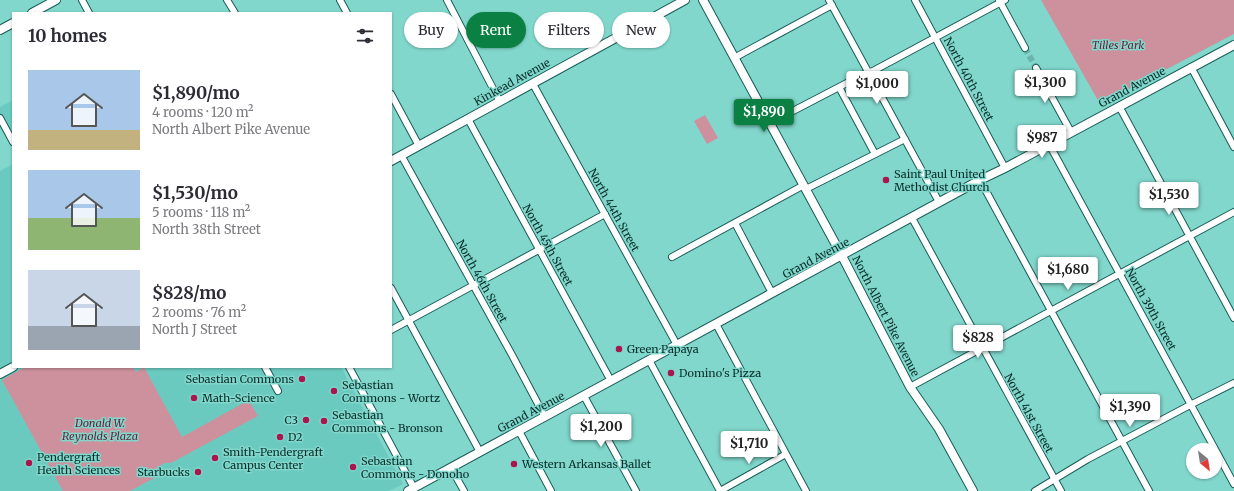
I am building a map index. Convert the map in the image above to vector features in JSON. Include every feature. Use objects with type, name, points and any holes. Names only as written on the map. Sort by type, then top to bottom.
[{"type":"street","points":[[34,12],[56,0]]},
{"type":"street","points":[[82,0],[88,12]]},
{"type":"street","points":[[227,0],[233,12]]},
{"type":"street","points":[[340,0],[346,12]]},
{"type":"street","points":[[447,0],[500,102]]},
{"type":"street","name":"Kinkead Avenue","points":[[392,160],[685,0]]},
{"type":"street","name":"North Albert Pike Avenue","points":[[703,0],[842,256],[910,387],[939,430],[973,491]]},
{"type":"street","name":"North 40th Street","points":[[915,0],[1005,168]]},
{"type":"street","points":[[770,123],[935,38],[1002,1],[1025,48]]},
{"type":"street","points":[[734,58],[831,2],[939,202]]},
{"type":"street","points":[[0,30],[12,24]]},
{"type":"street","name":"Grand Avenue","points":[[411,490],[939,202],[1234,45]]},
{"type":"street","points":[[1192,67],[1234,147]]},
{"type":"street","points":[[1036,68],[1071,132]]},
{"type":"street","name":"North 44th Street","points":[[533,84],[677,345]]},
{"type":"street","points":[[839,87],[875,154]]},
{"type":"street","points":[[392,96],[419,146]]},
{"type":"street","points":[[1119,106],[1234,318]]},
{"type":"street","points":[[0,118],[12,140]]},
{"type":"street","name":"North 45th Street","points":[[468,119],[611,381]]},
{"type":"street","points":[[672,257],[805,187],[905,139]]},
{"type":"street","name":"North 39th Street","points":[[1049,144],[1192,404],[1234,484]]},
{"type":"street","name":"North 46th Street","points":[[401,156],[545,417]]},
{"type":"street","points":[[980,180],[1149,491]]},
{"type":"street","points":[[910,387],[1234,212]]},
{"type":"street","points":[[392,329],[604,214]]},
{"type":"street","name":"North 41st Street","points":[[912,218],[1061,491]]},
{"type":"street","points":[[735,223],[772,294]]},
{"type":"street","points":[[392,290],[480,452]]},
{"type":"street","points":[[716,324],[806,491]]},
{"type":"street","points":[[649,360],[720,491],[786,454]]},
{"type":"street","points":[[0,374],[12,368]]},
{"type":"street","points":[[266,368],[278,391]]},
{"type":"street","points":[[350,368],[411,490]]},
{"type":"street","points":[[1035,491],[1088,459],[1123,442],[1192,404],[1234,384]]},
{"type":"street","points":[[584,396],[636,491]]},
{"type":"street","points":[[519,431],[551,491]]},
{"type":"street","points":[[451,468],[464,491]]},
{"type":"shaded area","points":[[12,101],[12,140],[0,118],[0,107]]},
{"type":"shaded area","points":[[12,165],[12,368],[342,368],[403,484],[389,491],[0,491],[0,171]]},
{"type":"green space","name":"Tilles Park","points":[[1041,0],[1234,0],[1234,34],[1100,104]]},
{"type":"green space","points":[[705,115],[718,138],[707,144],[694,121]]},
{"type":"green space","name":"Donald W. Reynolds Plaza","points":[[23,368],[134,368],[136,372],[145,368],[182,437],[249,400],[258,416],[171,463],[161,465],[158,470],[158,476],[130,491],[63,491],[2,380]]},
{"type":"tunnel","points":[[1025,48],[1036,68]]},
{"type":"place","name":"Saint Paul United Methodist Church","points":[[886,180]]},
{"type":"place","name":"Green Papaya","points":[[619,349]]},
{"type":"place","name":"Domino's Pizza","points":[[671,373]]},
{"type":"place","name":"Sebastian Commons","points":[[302,379]]},
{"type":"place","name":"Sebastian Commons - Wortz","points":[[334,391]]},
{"type":"place","name":"Math-Science","points":[[194,398]]},
{"type":"place","name":"C3","points":[[306,420]]},
{"type":"place","name":"Sebastian Commons - Bronson","points":[[324,421]]},
{"type":"place","name":"D2","points":[[280,437]]},
{"type":"place","name":"Smith-Pendergraft Campus Center","points":[[215,458]]},
{"type":"place","name":"Pendergraft Health Sciences","points":[[29,463]]},
{"type":"place","name":"Western Arkansas Ballet","points":[[514,464]]},
{"type":"place","name":"Sebastian Commons - Donoho","points":[[353,467]]},
{"type":"place","name":"Starbucks","points":[[198,472]]}]
